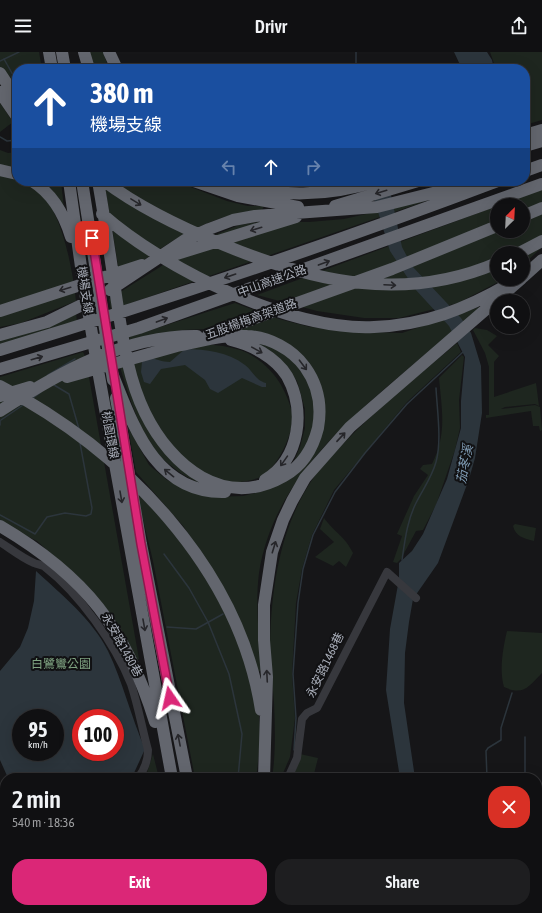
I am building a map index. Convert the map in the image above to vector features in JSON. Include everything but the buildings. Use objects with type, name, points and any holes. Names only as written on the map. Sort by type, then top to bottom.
[{"type":"highway","points":[[49,52],[51,64]]},
{"type":"highway","points":[[62,52],[64,64]]},
{"type":"highway","points":[[77,52],[79,64]]},
{"type":"highway","points":[[84,52],[88,64]]},
{"type":"highway","points":[[109,52],[115,64]]},
{"type":"highway","points":[[0,74],[12,92]]},
{"type":"highway","points":[[0,92],[12,110]]},
{"type":"highway","points":[[530,134],[542,130]]},
{"type":"highway","points":[[530,145],[542,141]]},
{"type":"highway","points":[[530,163],[542,159]]},
{"type":"highway","points":[[530,169],[542,165]]},
{"type":"highway","points":[[0,170],[12,173]]},
{"type":"highway","name":"中山高速公路","points":[[0,369],[139,328],[542,184]]},
{"type":"highway","points":[[38,186],[47,193],[62,212],[67,222],[82,274]]},
{"type":"highway","name":"機場支線","points":[[69,186],[99,376]]},
{"type":"highway","points":[[73,186],[111,222],[170,261],[221,288],[287,314],[345,326],[374,327],[401,325],[431,318],[472,304],[504,286]]},
{"type":"highway","name":"機場支線","points":[[83,186],[112,373]]},
{"type":"highway","points":[[99,186],[128,363],[138,396],[159,438],[179,461],[193,473],[217,484],[244,488],[256,487],[273,482],[292,471],[311,448],[320,419],[318,394],[309,372],[301,361],[291,352],[271,341],[247,336],[234,336],[176,346]]},
{"type":"highway","points":[[112,186],[136,202],[206,238],[259,260],[320,278],[350,283],[397,285],[447,280],[476,272],[490,266]]},
{"type":"highway","points":[[209,186],[238,196],[265,202],[312,209],[343,210]]},
{"type":"highway","points":[[248,186],[270,192],[299,194],[326,192],[354,186]]},
{"type":"highway","points":[[0,310],[203,246],[401,186]]},
{"type":"highway","points":[[0,335],[47,322],[74,310],[127,279],[184,240],[233,220],[255,216],[377,207],[459,186]]},
{"type":"highway","name":"中山高速公路","points":[[0,350],[131,310],[402,217],[485,186]]},
{"type":"highway","points":[[530,213],[542,208]]},
{"type":"highway","name":"五股楊梅高架道路","points":[[0,396],[176,346],[392,269],[490,229]]},
{"type":"highway","points":[[530,247],[542,241]]},
{"type":"highway","points":[[530,270],[538,263]]},
{"type":"highway","points":[[264,773],[267,677],[264,640],[264,605],[272,552],[282,520],[305,478],[350,427],[512,286]]},
{"type":"highway","points":[[0,411],[74,367],[99,356],[151,341],[173,338],[219,337],[243,342],[260,351],[275,362],[286,375],[294,393],[298,426],[290,453],[280,468],[269,478],[256,486],[237,491],[222,492],[200,489],[184,483],[169,474],[155,460],[138,437],[112,373]]},
{"type":"highway","name":"桃園環線","points":[[112,373],[141,544],[186,773]]},
{"type":"highway","name":"桃園環線","points":[[99,376],[171,773]]},
{"type":"highway","points":[[0,386],[36,405],[88,440],[142,489],[186,542],[219,593],[243,644],[258,692],[266,743]]},
{"type":"highway","points":[[0,526],[27,542],[54,562],[79,585],[116,630],[140,677],[171,773]]},
{"type":"street","name":"永安路1480巷","points":[[0,542],[34,563],[43,565],[69,587],[94,619],[107,639],[131,684],[148,750],[148,758],[142,773]]},
{"type":"street","name":"永安路1468巷","points":[[290,773],[297,758],[302,719],[307,713],[317,708],[387,572],[416,598]]},
{"type":"shaded area","points":[[0,52],[39,52],[41,64],[12,64],[12,85],[0,67]]},
{"type":"shaded area","points":[[87,52],[103,52],[107,64],[91,64]]},
{"type":"shaded area","points":[[490,52],[542,52],[542,120],[530,124],[530,64],[494,64]]},
{"type":"shaded area","points":[[0,103],[12,123],[0,132]]},
{"type":"shaded area","points":[[0,150],[8,153],[12,153],[12,169],[0,165]]},
{"type":"shaded area","points":[[0,174],[12,178],[12,186],[31,186],[48,202],[55,214],[66,244],[76,301],[21,323],[0,327]]},
{"type":"shaded area","points":[[44,186],[62,186],[64,208]]},
{"type":"shaded area","points":[[105,186],[188,186],[227,201],[248,206],[264,206],[262,210],[223,218],[187,233],[120,277]]},
{"type":"shaded area","points":[[542,189],[542,247],[530,258],[530,246],[490,246],[491,286],[458,303],[399,318],[364,318],[317,311],[257,295],[490,209],[490,238],[530,238],[530,198],[518,198]]},
{"type":"shaded area","points":[[432,199],[111,310],[109,299],[193,244],[239,225],[258,222],[309,222],[344,219]]},
{"type":"shaded area","points":[[235,303],[279,319],[310,327],[363,332],[402,333],[482,306],[355,415],[332,438],[293,486],[278,513],[266,542],[259,573],[257,609],[262,670],[258,672],[214,575],[184,527],[136,472],[128,427],[149,465],[167,480],[191,492],[212,497],[243,496],[263,491],[288,468],[294,461],[300,447],[305,428],[305,409],[297,381],[282,362],[207,329],[182,330],[131,342],[129,337]]},
{"type":"shaded area","points":[[76,313],[77,321],[0,345],[0,340]]},
{"type":"shaded area","points":[[475,328],[487,330],[490,332],[490,334],[497,336],[488,345],[499,356],[494,362],[494,397],[536,383],[539,406],[535,404],[505,407],[501,409],[535,405],[540,407],[542,430],[540,431],[539,426],[533,426],[531,411],[486,418],[486,415],[489,415],[489,367],[485,353],[473,330]]},
{"type":"shaded area","points":[[171,343],[214,345],[246,352],[269,369],[278,380],[285,392],[292,413],[291,429],[285,447],[270,470],[264,475],[253,480],[220,485],[208,485],[193,480],[178,471],[153,448],[136,416],[117,358]]},
{"type":"shaded area","points":[[457,343],[461,352],[407,402],[334,490],[312,535],[302,569],[296,603],[292,674],[295,718],[290,757],[283,773],[273,773],[275,740],[274,702],[270,655],[272,604],[284,540],[301,499],[319,470],[359,428]]},
{"type":"shaded area","points":[[83,352],[86,358],[0,408],[0,377]]},
{"type":"shaded area","points":[[462,355],[464,357],[459,400],[460,428],[455,450],[436,505],[423,530],[416,531],[401,559],[397,563],[393,562],[402,536],[397,534],[414,496],[428,475],[420,469],[423,465],[432,464],[440,443],[442,422],[439,378]]},
{"type":"shaded area","points":[[87,366],[139,659],[137,660],[78,578],[37,541],[0,523],[0,416],[47,385]]},
{"type":"shaded area","points":[[136,490],[158,513],[200,568],[214,591],[238,641],[255,691],[259,715],[260,731],[257,773],[194,773],[153,561]]},
{"type":"shaded area","points":[[324,518],[343,538],[353,553],[346,567],[339,561],[333,566],[315,557],[334,542],[320,529]]},
{"type":"shaded area","points":[[515,524],[536,528],[534,541],[518,535],[514,530],[513,526]]},
{"type":"shaded area","points":[[507,631],[542,633],[542,673],[525,689],[516,691],[504,687],[502,666]]},
{"type":"shaded area","points":[[153,754],[158,773],[147,773]]},
{"type":"shaded area","points":[[300,754],[318,758],[314,773],[292,773]]},
{"type":"water","points":[[454,52],[487,52],[493,64],[460,64]]},
{"type":"water","name":"茄苳溪","points":[[371,186],[389,186],[402,247],[412,266],[461,318],[471,333],[481,366],[482,413],[475,458],[469,479],[438,563],[413,599],[409,622],[405,653],[404,703],[414,773],[399,773],[386,690],[390,629],[399,579],[399,563],[412,551],[423,534],[447,479],[461,428],[461,401],[465,357],[449,326],[415,289],[390,251]]},
{"type":"water","points":[[185,349],[216,352],[231,357],[245,365],[257,378],[266,383],[266,387],[262,387],[242,378],[218,393],[210,389],[205,380],[185,365],[161,369],[150,384],[144,382],[141,372],[142,362],[149,357],[170,362]]},
{"type":"water","name":"白鷺鸞公園","points":[[36,571],[66,598],[94,628],[108,651],[145,749],[134,773],[6,773],[0,760],[0,671],[20,647],[28,628],[34,601]]},
{"type":"waterway","points":[[0,61],[19,52]]},
{"type":"waterway","points":[[356,52],[356,64]]},
{"type":"waterway","points":[[4,59],[12,73]]},
{"type":"waterway","points":[[0,137],[7,141],[12,140]]},
{"type":"waterway","points":[[294,750],[296,718],[293,674],[298,603],[303,569],[313,535],[335,492],[365,453],[407,404],[463,352]]},
{"type":"waterway","points":[[48,375],[75,359]]},
{"type":"waterway","points":[[54,385],[69,394],[79,429]]},
{"type":"waterway","points":[[402,560],[410,517],[432,473],[438,454],[439,435],[436,388]]},
{"type":"waterway","points":[[33,398],[41,392]]},
{"type":"waterway","points":[[1,420],[23,405]]},
{"type":"waterway","points":[[0,515],[35,534],[47,517],[65,513],[86,516],[91,514],[92,508],[80,443]]},
{"type":"waterway","points":[[164,554],[189,588],[208,622],[229,674],[242,734],[238,773]]},
{"type":"waterway","points":[[167,627],[196,629],[223,614]]},
{"type":"waterway","points":[[487,773],[486,751],[488,748],[501,740],[501,728],[512,693]]},
{"type":"waterway","points":[[525,737],[525,773]]},
{"type":"route","points":[[92,238],[112,373],[141,544],[170,698]]}]
